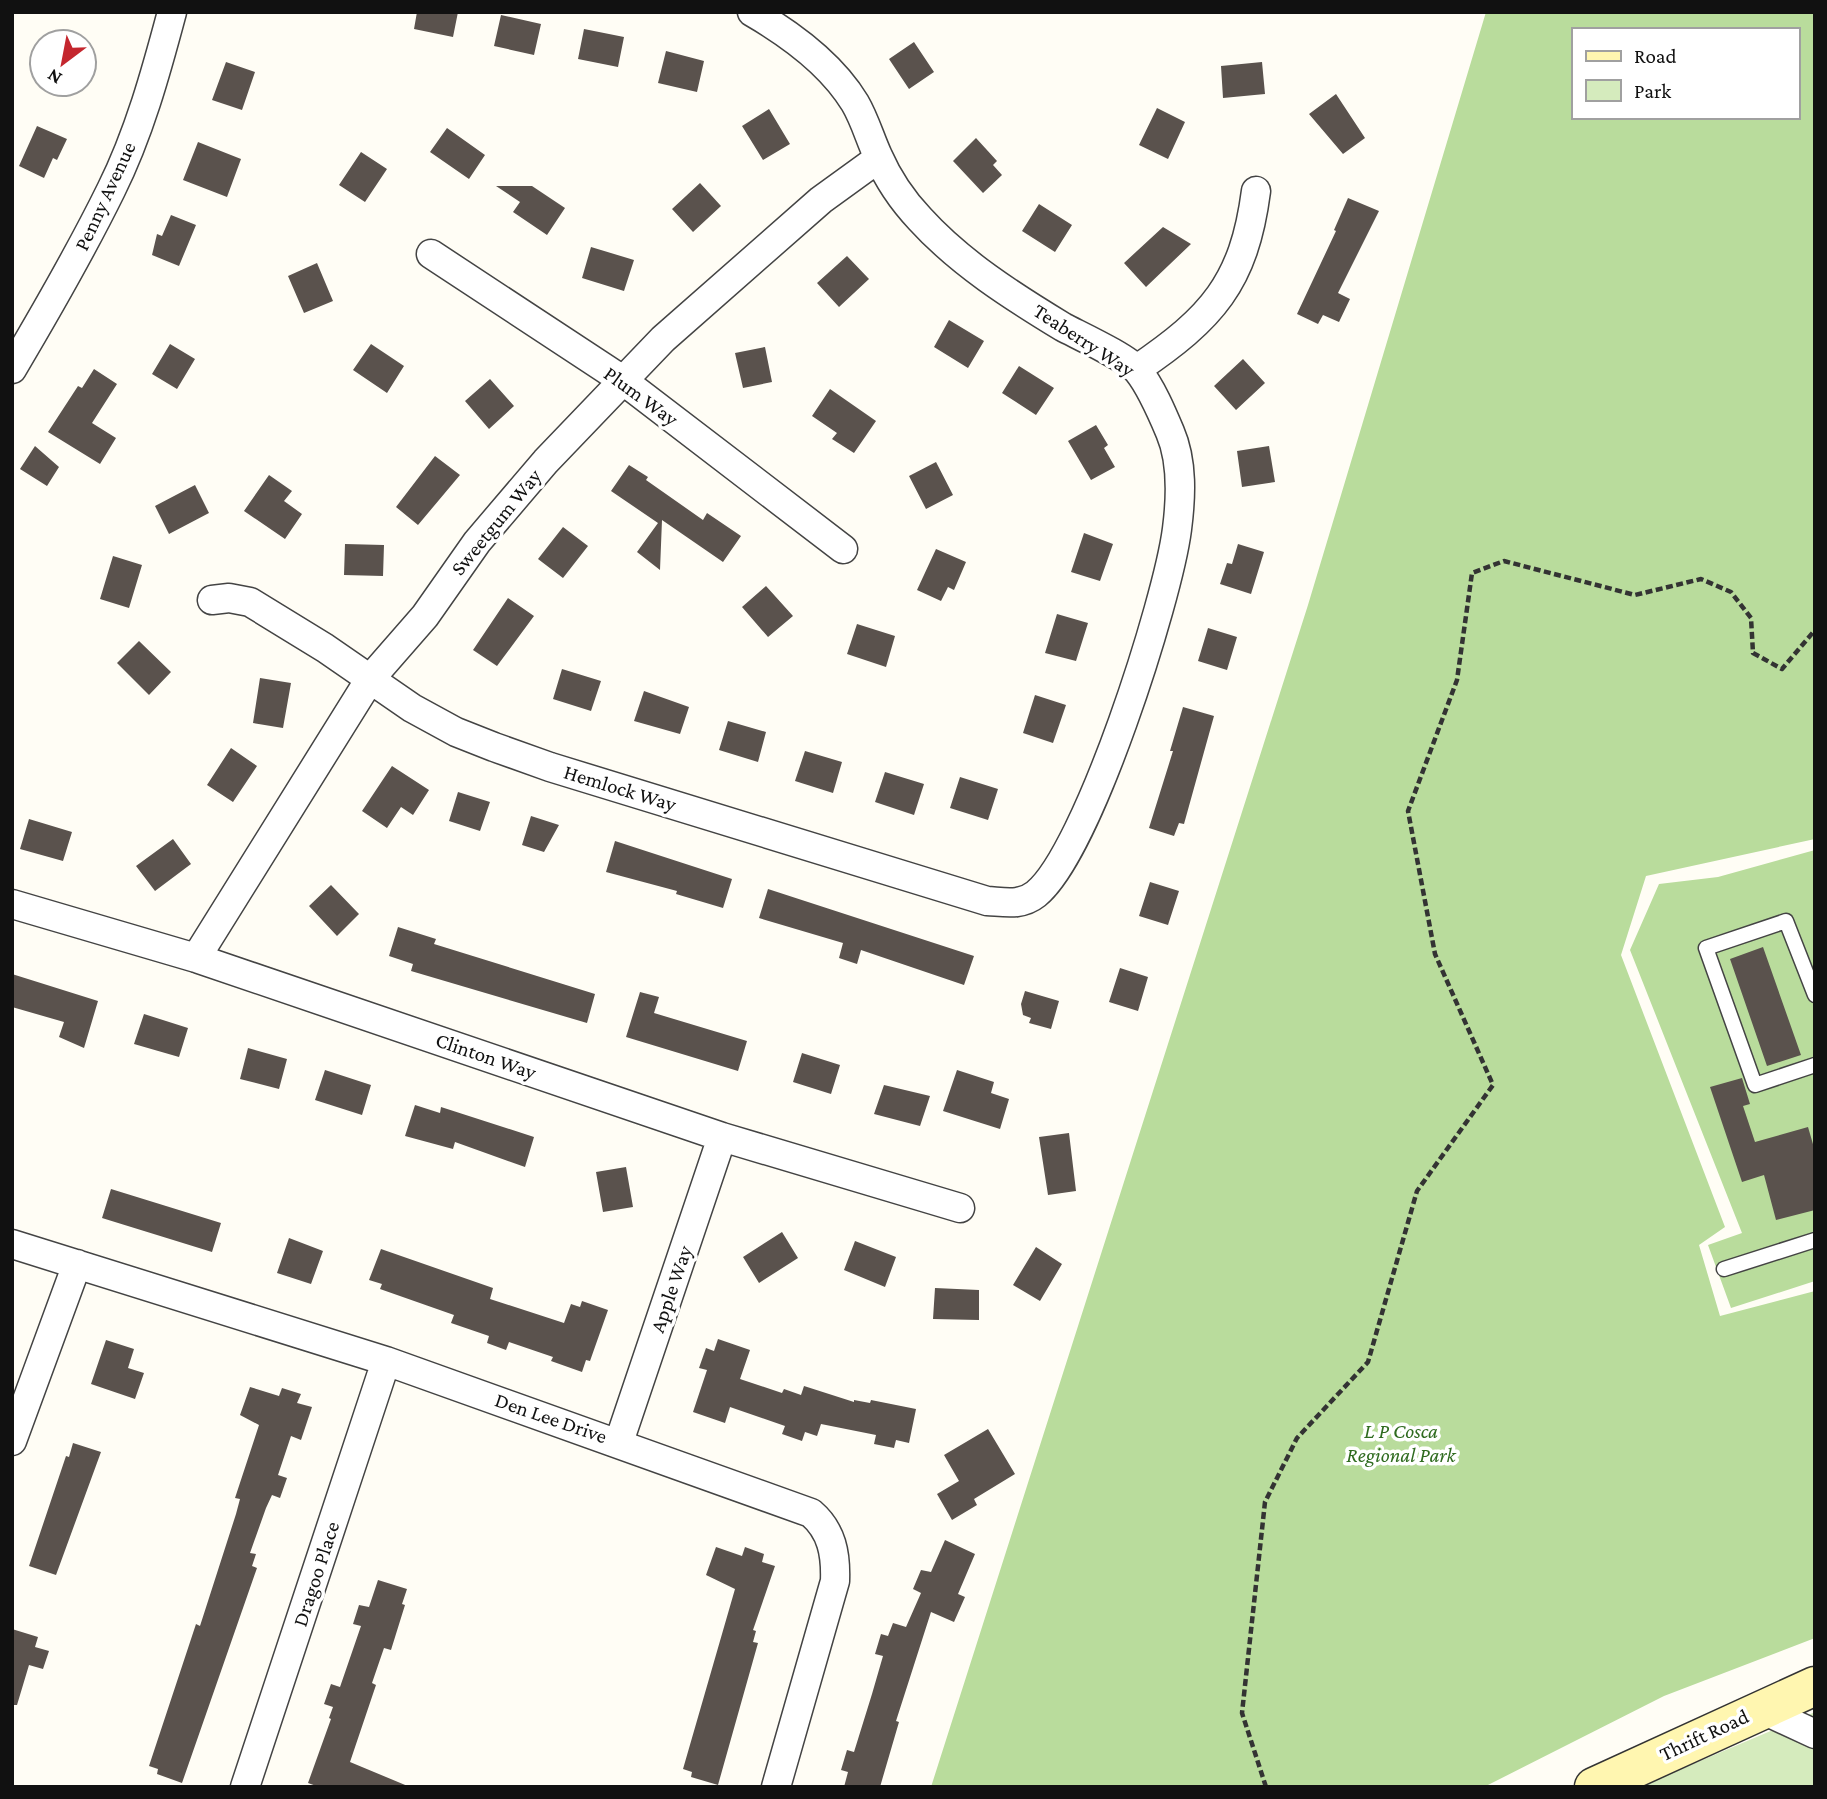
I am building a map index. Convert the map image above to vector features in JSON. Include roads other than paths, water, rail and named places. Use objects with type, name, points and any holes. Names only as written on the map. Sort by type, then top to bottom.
[{"type":"street","name":"Penny Avenue","points":[[12,369],[64,281],[112,189],[155,74],[172,12]]},
{"type":"street","name":"Teaberry Way","points":[[752,12],[828,68],[855,102],[879,158],[896,189],[919,218],[963,259],[1063,326],[1137,369],[1171,434],[1179,463],[1177,530],[1157,614],[1088,811],[1066,858],[1050,879]]},
{"type":"street","name":"Sweetgum Way","points":[[196,958],[370,679],[425,616],[477,542],[621,379],[756,255],[821,200],[879,158]]},
{"type":"street","points":[[1137,369],[1166,349],[1201,318],[1222,293],[1240,264],[1251,232],[1256,191]]},
{"type":"street","name":"Plum Way","points":[[431,254],[621,379],[843,549]]},
{"type":"street","name":"Hemlock Way","points":[[212,600],[229,598],[250,602],[412,708],[456,732],[550,768],[746,826],[926,885],[987,901],[1020,903],[1036,894],[1050,879]]},
{"type":"street","name":"Clinton Way","points":[[12,904],[196,958],[723,1137],[960,1208]]},
{"type":"street","name":"Apple Way","points":[[618,1442],[723,1137]]},
{"type":"street","name":"Den Lee Drive","points":[[12,1244],[386,1361],[811,1513],[826,1528],[836,1560],[835,1581],[776,1787]]},
{"type":"street","points":[[12,1441],[77,1264]]},
{"type":"street","name":"Dragoo Place","points":[[245,1787],[386,1361]]},
{"type":"street","name":"Thrift Road","points":[[1594,1787],[1815,1686]]},
{"type":"street","points":[[1760,1709],[1815,1734]]},
{"type":"lane","points":[[1815,995],[1786,921],[1706,948],[1755,1086],[1815,1065]]},
{"type":"lane","points":[[1724,1269],[1815,1240]]},
{"type":"park label","name":"L P Cosca Regional Park","points":[[1401,1443]]}]
